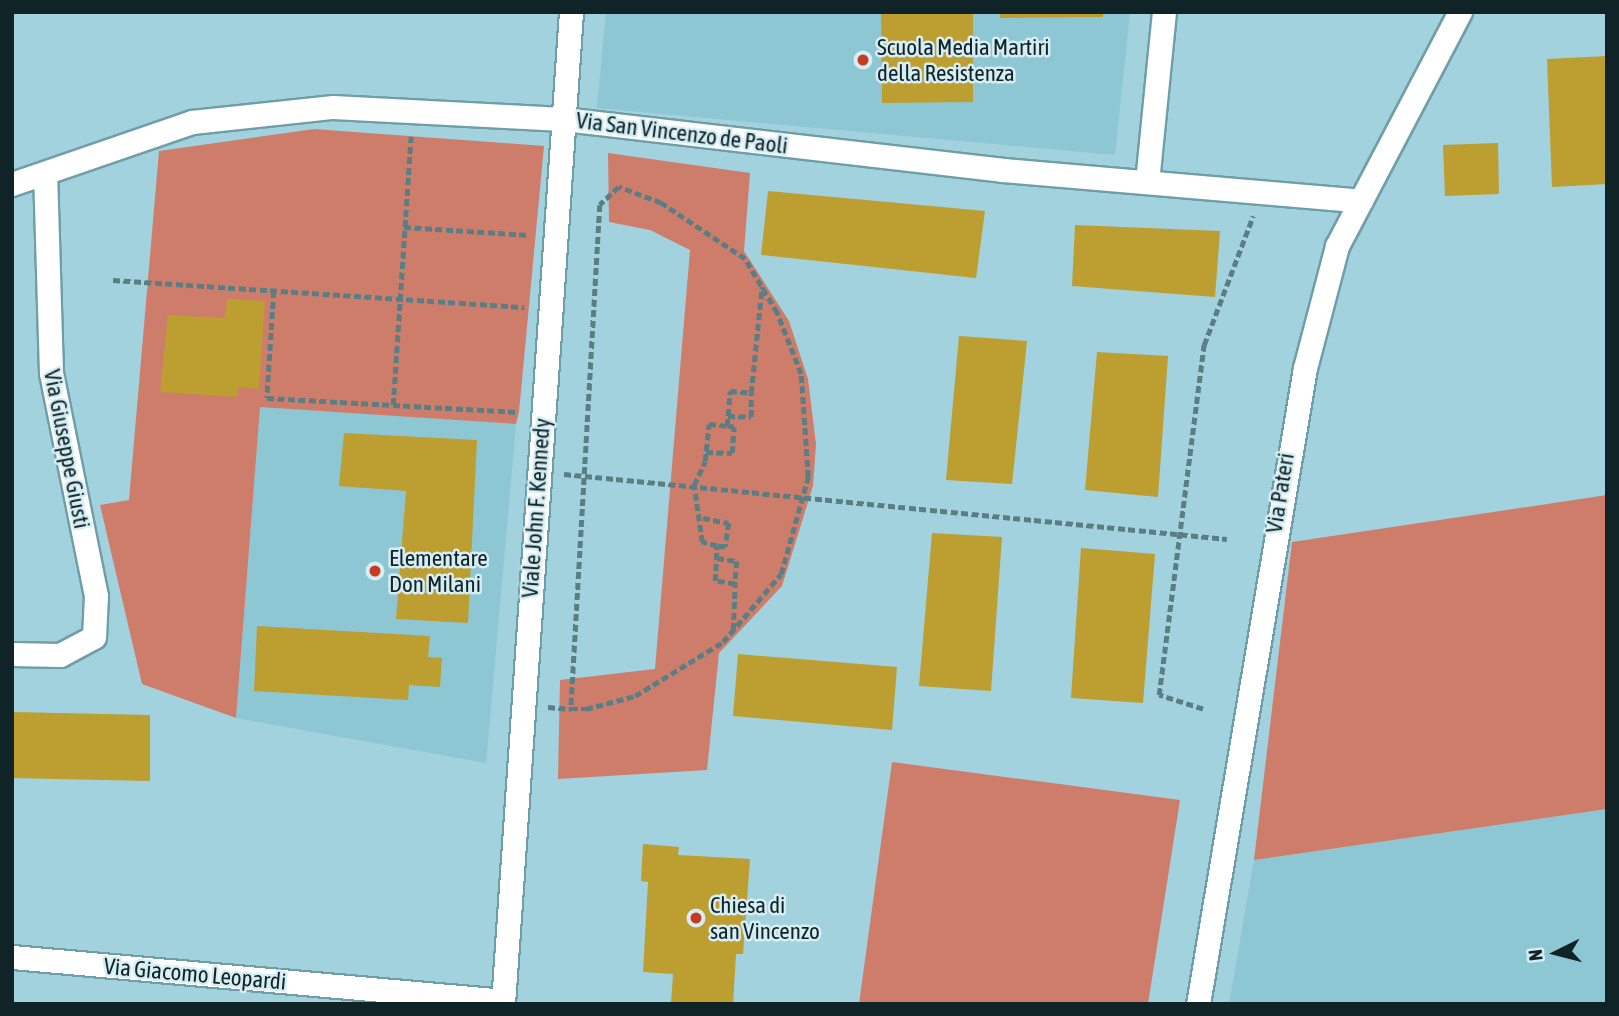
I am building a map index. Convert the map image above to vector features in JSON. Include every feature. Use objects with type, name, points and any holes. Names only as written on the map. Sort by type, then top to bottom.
[{"type":"street","name":"Viale John F. Kennedy","points":[[503,1003],[571,12]]},
{"type":"street","points":[[1147,182],[1164,12]]},
{"type":"street","name":"Via Pateri","points":[[1198,1004],[1294,406],[1337,246],[1460,12]]},
{"type":"street","name":"Via San Vincenzo de Paoli","points":[[12,184],[192,122],[333,107],[563,119],[1147,182],[1362,201]]},
{"type":"street","name":"Via Giuseppe Giusti","points":[[12,654],[60,655],[94,637],[96,596],[51,373],[45,174]]},
{"type":"street","name":"Via Giacomo Leopardi","points":[[12,957],[503,1003]]},
{"type":"path","points":[[393,405],[413,111]]},
{"type":"path","points":[[523,706],[571,709],[635,696],[679,674],[733,630],[781,574],[805,496],[809,425],[801,374],[762,287],[745,259],[660,203],[619,187],[600,205],[571,709]]},
{"type":"path","points":[[1203,709],[1159,695],[1204,345],[1262,192]]},
{"type":"path","points":[[404,227],[555,237]]},
{"type":"path","points":[[113,280],[550,309]]},
{"type":"path","points":[[728,416],[751,417],[762,287]]},
{"type":"path","points":[[274,291],[267,397],[543,416]]},
{"type":"path","points":[[727,426],[730,391],[751,393]]},
{"type":"path","points":[[703,518],[729,523],[725,547],[702,542],[703,518],[694,485],[706,452],[709,424],[734,428],[732,453],[706,452]]},
{"type":"path","points":[[538,473],[584,475],[1180,531],[1227,539]]},
{"type":"path","points":[[717,546],[715,581],[735,584]]},
{"type":"path","points":[[716,558],[737,561],[733,630]]},
{"type":"shaded area","name":"Scuola Media Martiri della Resistenza","points":[[606,12],[1130,12],[1115,155],[597,108]]},
{"type":"shaded area","points":[[314,129],[544,146],[519,412],[516,424],[260,407],[236,718],[142,684],[100,505],[129,500],[159,151]]},
{"type":"shaded area","points":[[608,153],[750,173],[744,251],[789,321],[808,379],[816,444],[813,486],[782,586],[719,653],[707,770],[558,779],[560,680],[655,669],[690,250],[650,230],[609,222]]},
{"type":"shaded area","name":"Elementare Don Milani","points":[[260,406],[516,424],[486,763],[236,718]]},
{"type":"shaded area","points":[[1607,495],[1607,809],[1254,860],[1292,542]]},
{"type":"shaded area","points":[[892,762],[1180,800],[1148,1004],[859,1004]]},
{"type":"shaded area","points":[[1607,809],[1607,1004],[1229,1004],[1254,860]]},
{"type":"building","points":[[881,12],[973,12],[973,102],[882,103]]},
{"type":"building","points":[[1000,12],[1103,12],[1103,17],[1000,18]]},
{"type":"building","points":[[1607,56],[1607,184],[1552,187],[1547,59]]},
{"type":"building","points":[[1498,143],[1499,194],[1445,196],[1443,145]]},
{"type":"building","points":[[768,191],[985,211],[976,278],[761,255]]},
{"type":"building","points":[[1075,225],[1220,231],[1215,297],[1072,286]]},
{"type":"building","points":[[227,299],[265,301],[259,389],[238,387],[238,397],[160,392],[168,315],[225,318]]},
{"type":"building","points":[[959,336],[1027,341],[1012,484],[946,480]]},
{"type":"building","points":[[1097,352],[1168,356],[1158,497],[1085,490]]},
{"type":"building","points":[[344,433],[477,440],[468,623],[396,619],[406,491],[339,486]]},
{"type":"building","points":[[932,533],[1002,537],[991,691],[919,686]]},
{"type":"building","points":[[1081,548],[1155,554],[1143,703],[1071,698]]},
{"type":"building","points":[[257,626],[430,636],[428,657],[442,658],[440,687],[409,685],[408,700],[254,691]]},
{"type":"building","points":[[738,654],[897,667],[892,730],[733,716]]},
{"type":"building","points":[[12,712],[150,715],[150,781],[12,778]]},
{"type":"building","name":"Chiesa di san Vincenzo","points":[[643,844],[679,847],[678,855],[750,859],[743,954],[736,954],[733,1004],[671,1004],[673,974],[643,972],[648,882],[641,881]]},
{"type":"place","name":"Scuola Media Martiri della Resistenza","points":[[863,60]]},
{"type":"place","name":"Elementare Don Milani","points":[[375,571]]},
{"type":"place","name":"Chiesa di san Vincenzo","points":[[696,918]]}]
